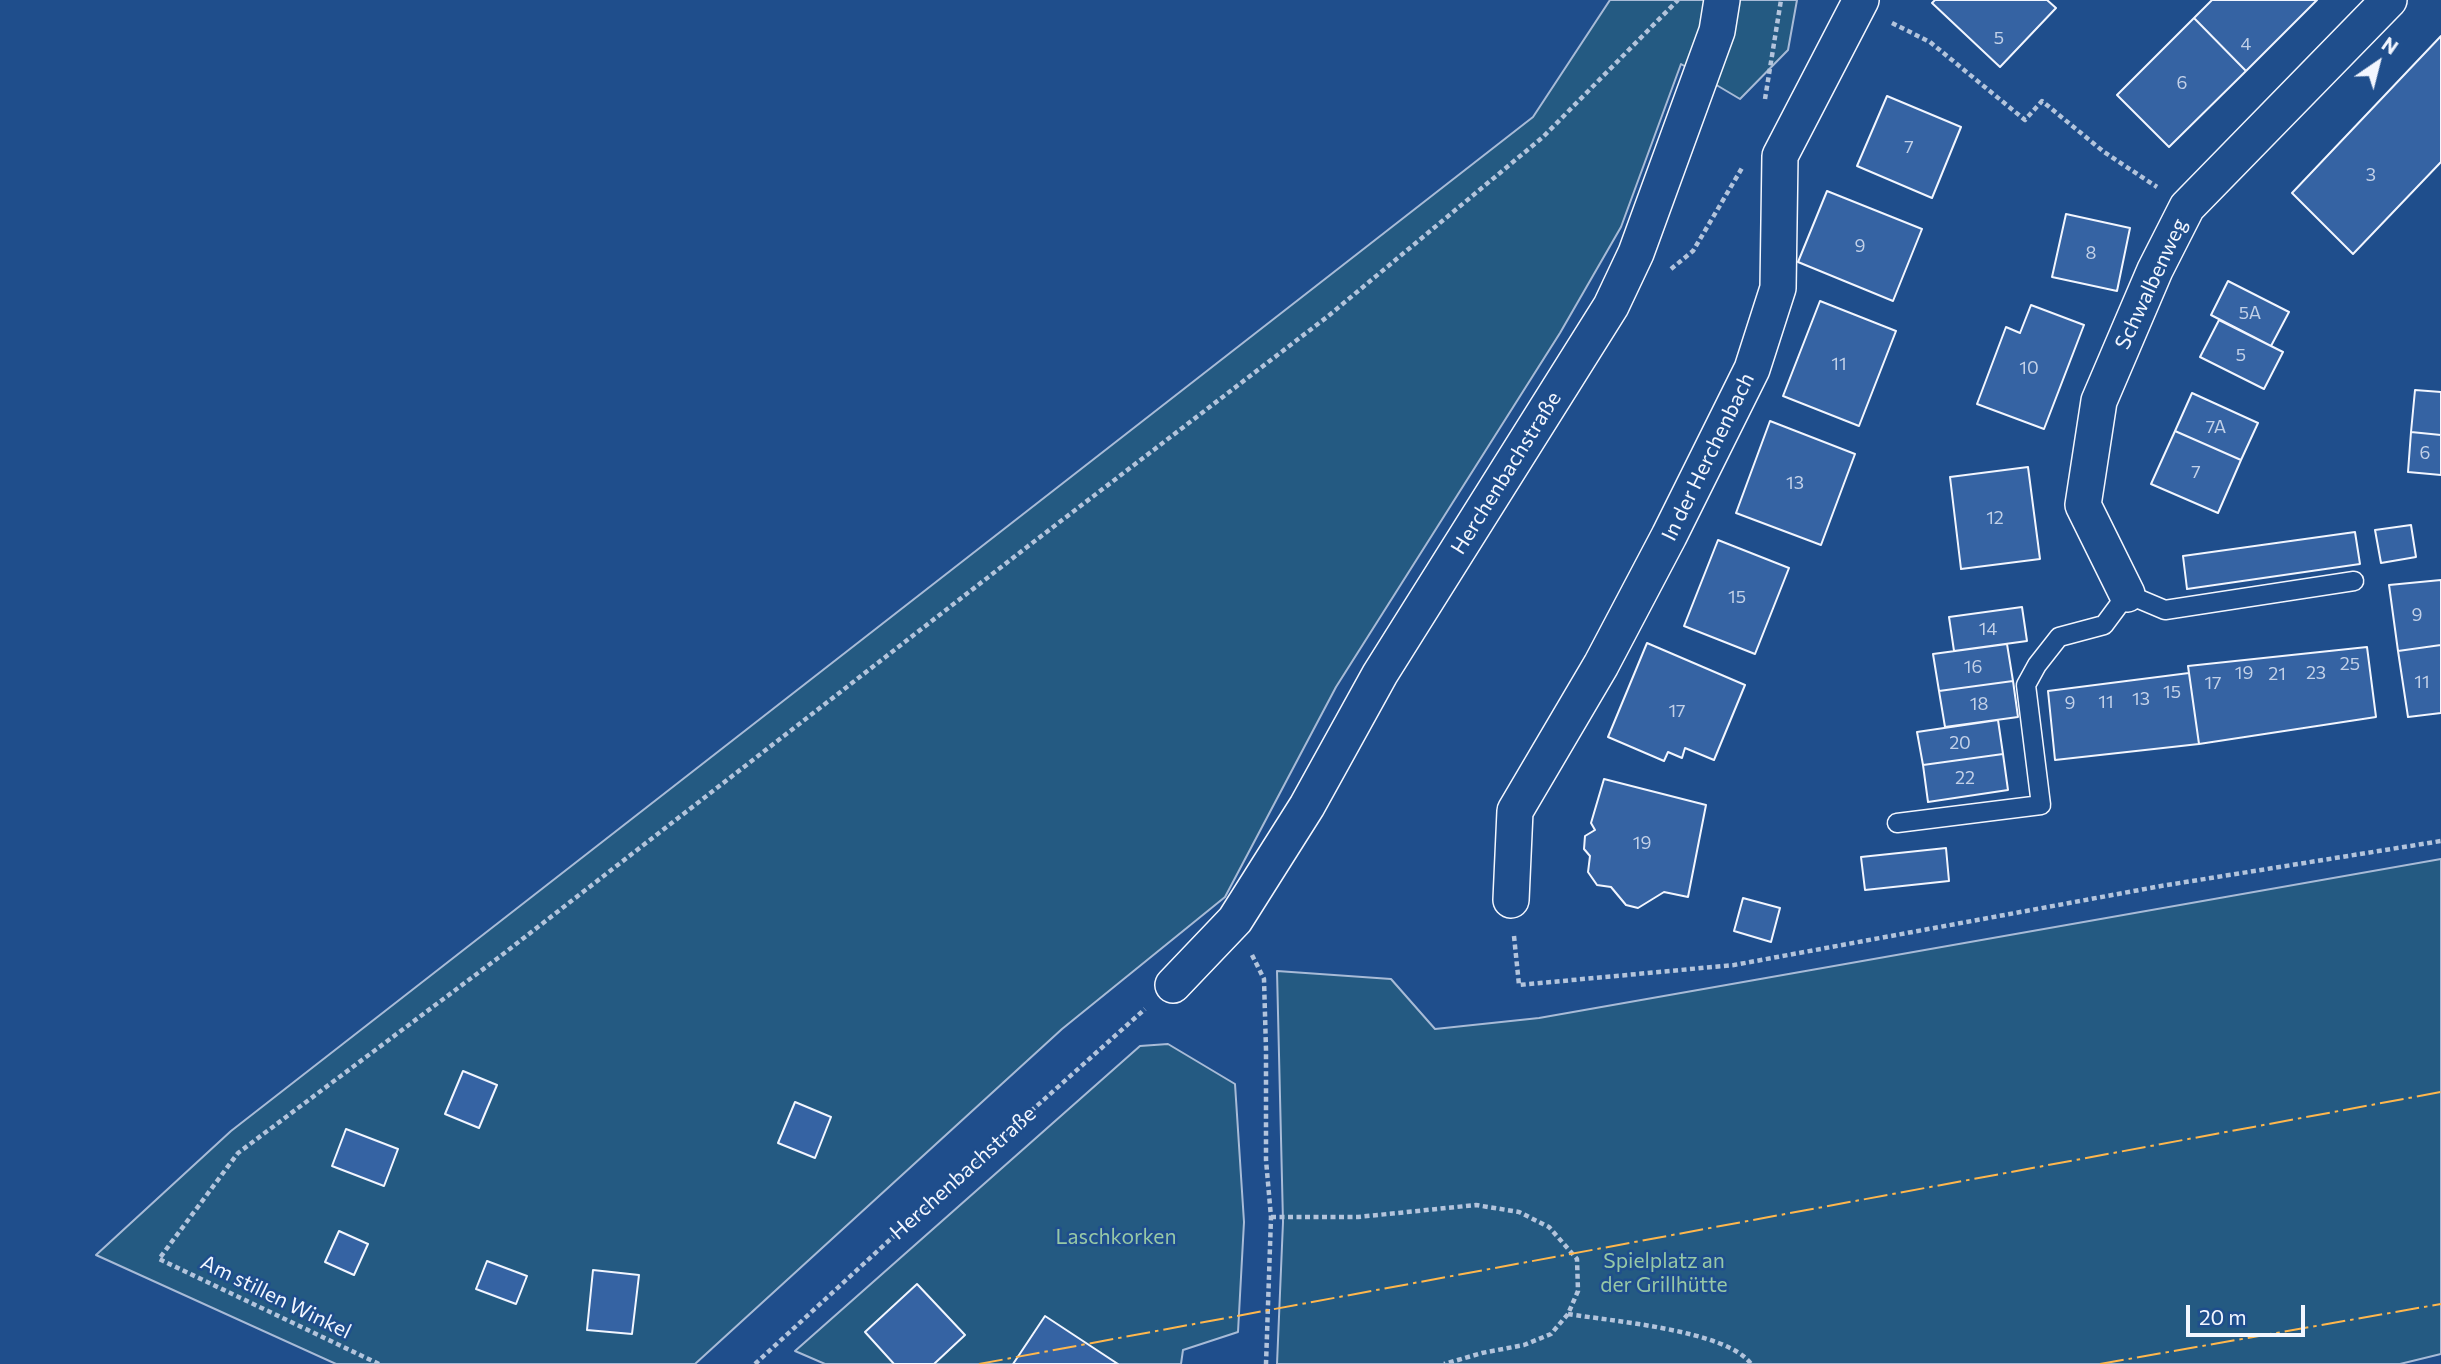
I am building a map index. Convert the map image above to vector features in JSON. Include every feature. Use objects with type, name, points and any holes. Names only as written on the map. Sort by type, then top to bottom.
[{"type":"street","name":"Herchenbachstraße","points":[[1173,985],[1235,920],[1307,806],[1380,674],[1611,306],[1636,253],[1717,31],[1722,0]]},
{"type":"street","name":"Schwalbenweg","points":[[2127,594],[2083,505],[2099,401],[2155,270],[2187,207],[2389,0]]},
{"type":"street","name":"In der Herchenbach","points":[[1511,900],[1515,811],[1601,665],[1752,369],[1778,288],[1780,156],[1860,2]]},
{"type":"lane","points":[[1897,823],[2041,805],[2026,685],[2036,665],[2059,637],[2104,625],[2127,594],[2165,610],[2354,581]]},
{"type":"path","name":"Am stillen Winkel","points":[[379,1364],[159,1259],[238,1153],[498,958],[1327,317],[1543,137],[1678,0]]},
{"type":"path","points":[[1764,102],[1781,0]]},
{"type":"path","points":[[1860,2],[1930,42],[2025,120],[2042,101],[2104,152],[2187,207]]},
{"type":"path","points":[[1663,275],[1693,251],[1745,163]]},
{"type":"path","points":[[1511,900],[1519,985],[1734,965],[2161,886],[2441,841]]},
{"type":"path","points":[[1235,920],[1264,979],[1266,1160],[1271,1217],[1266,1364]]},
{"type":"path","name":"Herchenbachstraße","points":[[755,1364],[972,1164],[1173,985]]},
{"type":"path","points":[[1271,1217],[1358,1217],[1476,1205],[1519,1212],[1549,1227],[1577,1259],[1578,1291],[1568,1314],[1551,1334],[1542,1338],[1524,1345],[1444,1364]]},
{"type":"path","points":[[1568,1314],[1681,1332],[1718,1342],[1745,1355],[1751,1364]]},
{"type":"green space","points":[[1610,0],[1797,0],[1788,50],[1740,99],[1681,64],[1621,227],[1560,333],[1336,687],[1225,897],[1062,1029],[695,1364],[336,1364],[96,1255],[231,1131],[1533,117]]},
{"type":"green space","name":"Spielplatz an der Grillhütte","points":[[2441,859],[2441,1354],[2400,1364],[1277,1364],[1283,1222],[1277,971],[1391,979],[1435,1029],[1539,1018]]},
{"type":"green space","name":"Laschkorken","points":[[1168,1044],[1235,1084],[1244,1222],[1238,1332],[1183,1350],[1181,1364],[825,1364],[795,1351],[1140,1046]]},
{"type":"building","points":[[1935,0],[2047,0],[2056,8],[2000,67],[1932,3]]},
{"type":"building","points":[[2212,0],[2317,0],[2246,71],[2194,18]]},
{"type":"building","points":[[2194,18],[2246,71],[2169,147],[2117,95]]},
{"type":"building","points":[[2441,36],[2441,162],[2353,254],[2292,193]]},
{"type":"building","points":[[1887,96],[1961,127],[1932,198],[1857,166]]},
{"type":"building","points":[[1827,191],[1922,229],[1893,301],[1798,262]]},
{"type":"building","points":[[2066,214],[2130,228],[2117,291],[2052,277]]},
{"type":"building","points":[[2228,281],[2289,312],[2271,346],[2211,315]]},
{"type":"building","points":[[1820,301],[1896,331],[1859,426],[1783,396]]},
{"type":"building","points":[[2031,305],[2084,325],[2044,429],[1977,404],[2006,327],[2020,333]]},
{"type":"building","points":[[2219,320],[2283,352],[2264,389],[2200,357]]},
{"type":"building","points":[[2415,390],[2441,392],[2441,435],[2411,432]]},
{"type":"building","points":[[2192,393],[2258,423],[2241,460],[2175,431]]},
{"type":"building","points":[[1770,421],[1855,454],[1821,545],[1736,513]]},
{"type":"building","points":[[2175,431],[2241,460],[2218,513],[2151,484]]},
{"type":"building","points":[[2411,432],[2441,435],[2441,475],[2408,472]]},
{"type":"building","points":[[2028,467],[2040,559],[1961,569],[1950,477]]},
{"type":"building","points":[[2411,525],[2416,557],[2381,563],[2375,530]]},
{"type":"building","points":[[2355,532],[2360,564],[2187,589],[2183,556]]},
{"type":"building","points":[[1718,540],[1789,568],[1755,654],[1684,626]]},
{"type":"building","points":[[2441,580],[2441,645],[2398,651],[2389,585]]},
{"type":"building","points":[[2022,607],[2027,641],[1954,651],[1949,617]]},
{"type":"building","points":[[1647,643],[1745,685],[1714,760],[1685,748],[1682,758],[1668,752],[1664,761],[1608,737]]},
{"type":"building","points":[[2007,644],[2013,681],[1939,691],[1933,654]]},
{"type":"building","points":[[2441,645],[2441,713],[2408,717],[2398,651]]},
{"type":"building","points":[[2367,647],[2376,717],[2199,744],[2188,666]]},
{"type":"building","points":[[2189,673],[2199,744],[2055,760],[2048,691]]},
{"type":"building","points":[[2013,681],[2018,717],[1945,727],[1939,691]]},
{"type":"building","points":[[1998,720],[2003,754],[1923,765],[1917,732]]},
{"type":"building","points":[[2003,754],[2008,790],[1928,802],[1923,765]]},
{"type":"building","points":[[1604,779],[1706,805],[1688,897],[1664,892],[1638,908],[1626,905],[1611,887],[1597,885],[1588,872],[1590,856],[1584,849],[1585,836],[1595,830],[1591,823]]},
{"type":"building","points":[[1946,848],[1949,881],[1865,890],[1861,857]]},
{"type":"building","points":[[1743,898],[1780,908],[1771,942],[1734,931]]},
{"type":"building","points":[[463,1071],[497,1085],[479,1128],[445,1114]]},
{"type":"building","points":[[795,1102],[831,1117],[815,1158],[778,1143]]},
{"type":"building","points":[[346,1129],[398,1149],[384,1186],[332,1166]]},
{"type":"building","points":[[339,1231],[368,1244],[354,1275],[325,1262]]},
{"type":"building","points":[[487,1261],[527,1276],[516,1304],[476,1289]]},
{"type":"building","points":[[593,1270],[639,1275],[632,1334],[587,1330]]},
{"type":"building","points":[[917,1284],[965,1335],[934,1364],[894,1364],[865,1332]]},
{"type":"building","points":[[1045,1316],[1118,1364],[1013,1364]]},
{"type":"power","points":[[979,1364],[2441,1092]]},
{"type":"power","points":[[2100,1364],[2441,1304]]}]
